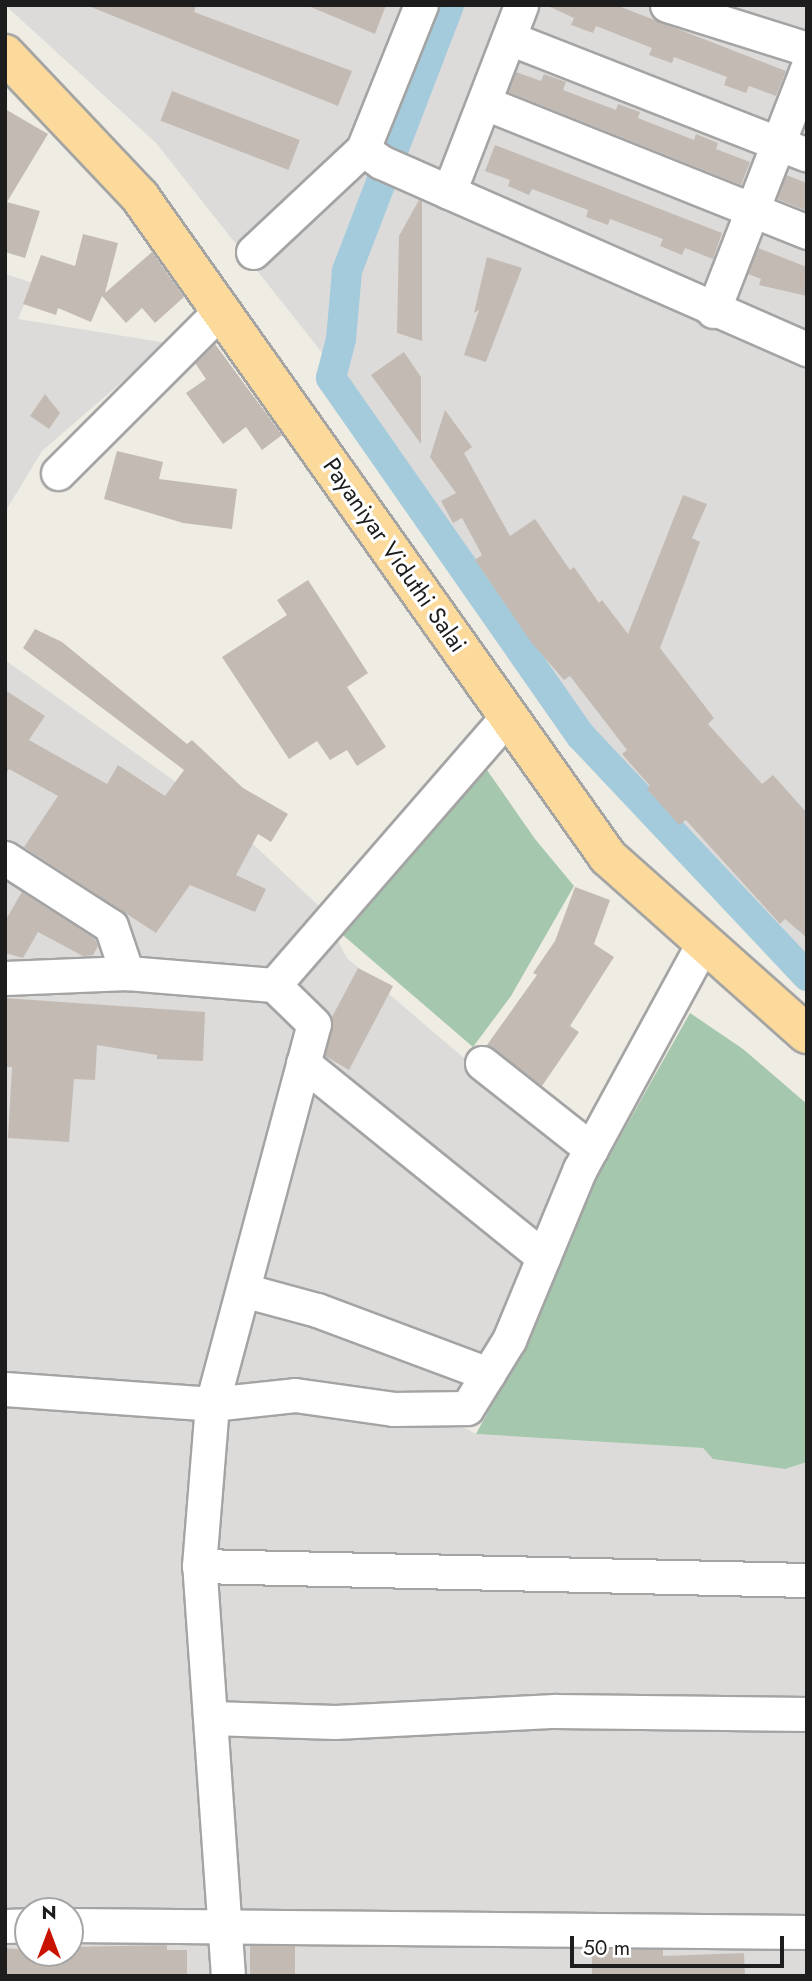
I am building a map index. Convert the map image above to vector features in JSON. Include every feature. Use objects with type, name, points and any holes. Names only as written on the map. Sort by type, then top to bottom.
[{"type":"main road","name":"Payaniyar Viduthi Salai","points":[[5,54],[140,197],[608,857],[702,945],[807,1034]]},
{"type":"street","points":[[253,253],[372,156],[421,5]]},
{"type":"street","points":[[438,188],[485,103],[521,5]]},
{"type":"street","points":[[667,5],[807,49]]},
{"type":"street","points":[[509,38],[792,149]]},
{"type":"street","points":[[713,311],[752,210],[792,149],[807,69]]},
{"type":"street","points":[[485,103],[807,232]]},
{"type":"street","points":[[372,156],[713,311],[807,349]]},
{"type":"street","points":[[58,473],[221,310]]},
{"type":"street","points":[[274,985],[509,715]]},
{"type":"street","points":[[5,858],[111,926],[127,973]]},
{"type":"street","points":[[5,1389],[212,1404],[295,1395],[393,1409],[467,1408],[509,1340],[591,1149],[702,945]]},
{"type":"street","points":[[5,978],[127,973],[274,985],[314,1024],[212,1404],[199,1566],[228,1976]]},
{"type":"street","points":[[303,1063],[543,1257]]},
{"type":"street","points":[[482,1063],[591,1149]]},
{"type":"street","points":[[243,1290],[317,1310],[488,1374]]},
{"type":"street","points":[[199,1566],[807,1580]]},
{"type":"street","points":[[211,1718],[335,1721],[555,1711],[807,1714]]},
{"type":"street","points":[[84,1925],[225,1923],[807,1932]]},
{"type":"shaded area","points":[[5,5],[807,5],[807,955],[644,793],[500,609],[369,412],[156,143]]},
{"type":"shaded area","points":[[5,274],[33,283],[18,319],[167,343],[42,451],[5,512]]},
{"type":"shaded area","points":[[5,660],[183,787],[255,846],[320,907],[347,958],[577,1155],[503,1331],[448,1418],[476,1434],[703,1448],[785,1469],[807,1462],[807,1976],[5,1976]]},
{"type":"green space","points":[[480,760],[535,839],[574,886],[511,996],[473,1047],[337,930]]},
{"type":"green space","points":[[690,1013],[743,1049],[807,1104],[807,1462],[785,1469],[713,1459],[703,1448],[476,1434],[510,1371],[568,1229]]},
{"type":"building","points":[[86,5],[196,5],[194,12],[352,71],[338,106]]},
{"type":"building","points":[[306,5],[386,5],[375,34]]},
{"type":"building","points":[[546,5],[616,5],[786,71],[776,96],[749,86],[746,93],[724,85],[727,77],[674,57],[672,63],[649,55],[652,48],[596,26],[593,33],[571,25],[574,18]]},
{"type":"building","points":[[516,72],[541,81],[544,74],[566,82],[563,90],[616,110],[618,104],[640,112],[638,118],[694,140],[696,134],[718,143],[716,149],[750,162],[741,185],[508,92]]},
{"type":"building","points":[[172,91],[300,140],[288,170],[161,121]]},
{"type":"building","points":[[5,109],[48,134],[7,202],[40,211],[25,258],[5,252]]},
{"type":"building","points":[[495,145],[722,233],[713,259],[685,248],[682,255],[660,246],[663,239],[610,219],[608,225],[586,217],[588,210],[532,189],[529,195],[508,186],[510,180],[485,171]]},
{"type":"building","points":[[786,175],[807,183],[807,211],[777,199]]},
{"type":"building","points":[[419,200],[422,201],[422,341],[397,333],[399,236]]},
{"type":"building","points":[[83,234],[118,243],[105,293],[152,252],[184,297],[155,323],[142,308],[126,323],[102,296],[91,322],[58,308],[56,315],[23,304],[41,255],[75,266]]},
{"type":"building","points":[[758,248],[807,267],[807,296],[759,285],[761,279],[748,274]]},
{"type":"building","points":[[487,257],[522,268],[486,362],[464,355],[479,310],[474,313]]},
{"type":"building","points":[[215,344],[282,435],[262,450],[246,427],[223,444],[186,393],[206,379],[195,363]]},
{"type":"building","points":[[404,352],[421,377],[421,444],[371,375]]},
{"type":"building","points":[[45,394],[60,413],[49,429],[30,416]]},
{"type":"building","points":[[445,410],[472,447],[464,453],[510,536],[535,519],[570,570],[574,567],[599,603],[602,600],[628,634],[683,495],[707,504],[692,538],[700,542],[660,648],[714,718],[708,724],[762,784],[773,775],[807,813],[807,938],[785,919],[780,924],[686,820],[679,825],[647,789],[650,786],[622,754],[627,750],[570,676],[564,680],[531,642],[475,560],[482,555],[462,518],[453,523],[441,501],[456,493],[430,457]]},
{"type":"building","points":[[117,451],[163,462],[159,479],[237,489],[232,529],[183,523],[104,499]]},
{"type":"building","points":[[308,580],[368,673],[347,687],[386,747],[357,766],[347,750],[330,760],[317,741],[289,759],[222,657],[287,615],[277,600]]},
{"type":"building","points":[[35,629],[62,642],[187,744],[192,740],[243,788],[288,814],[271,842],[258,834],[236,875],[266,889],[255,912],[190,885],[156,933],[24,847],[58,796],[9,769],[5,775],[5,690],[45,716],[29,740],[107,784],[118,765],[165,796],[184,770],[23,648]]},
{"type":"building","points":[[575,887],[610,900],[594,944],[614,957],[570,1026],[579,1032],[542,1086],[487,1045],[537,975],[533,973],[555,941]]},
{"type":"building","points":[[22,892],[95,939],[98,946],[93,955],[83,956],[38,932],[23,958],[5,953],[5,921]]},
{"type":"building","points":[[358,968],[393,986],[349,1070],[325,1056],[332,1017]]},
{"type":"building","points":[[5,998],[205,1012],[203,1061],[157,1059],[157,1055],[97,1045],[95,1080],[74,1079],[69,1142],[8,1138],[12,1067],[5,1067]]},
{"type":"building","points":[[167,1945],[167,1950],[187,1950],[187,1976],[5,1976],[5,1948],[14,1949],[14,1967],[84,1967],[84,1947]]},
{"type":"building","points":[[250,1946],[295,1946],[295,1976],[250,1976]]},
{"type":"building","points":[[592,1949],[663,1950],[663,1956],[744,1953],[745,1976],[592,1976]]},
{"type":"waterway","points":[[449,5],[347,271],[341,339],[331,378],[581,736],[807,976]]}]
